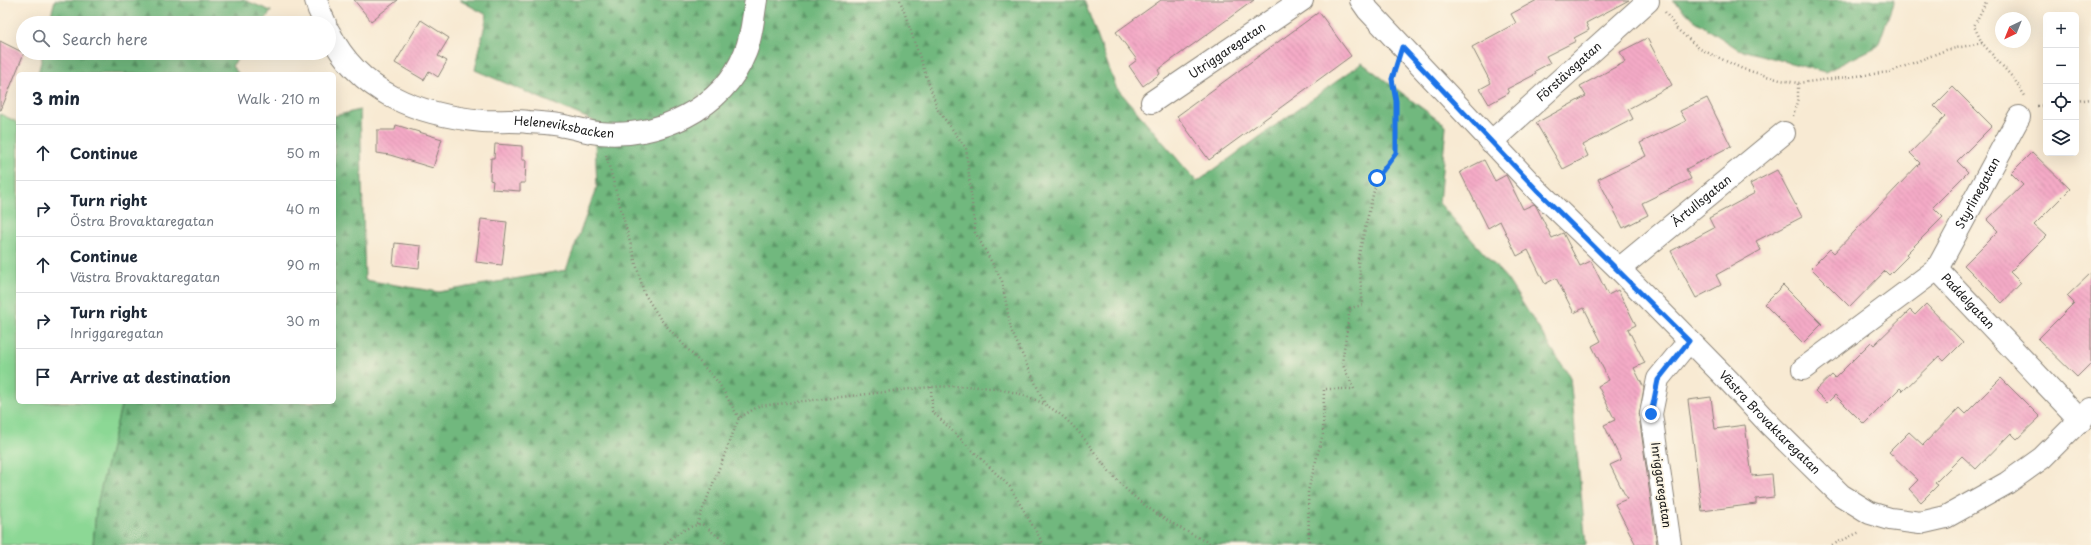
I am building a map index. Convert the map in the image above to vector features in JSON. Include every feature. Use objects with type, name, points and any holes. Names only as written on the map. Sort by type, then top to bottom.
[{"type":"street","points":[[316,0],[318,10],[321,16]]},
{"type":"street","name":"Heleneviksbacken","points":[[336,45],[363,78],[389,96],[432,114],[483,121],[520,121],[562,125],[600,133],[639,132],[673,122],[709,102],[730,80],[745,53],[756,0]]},
{"type":"street","name":"Utriggaregatan","points":[[1152,102],[1302,0]]},
{"type":"street","name":"Västra Brovaktaregatan","points":[[1361,0],[1402,47],[1537,190],[1619,269],[1841,496],[1870,513],[1890,519],[1920,523],[1946,517],[1974,503],[2007,483],[2042,458],[2086,415]]},
{"type":"street","name":"Förstävsgatan","points":[[1491,142],[1648,1]]},
{"type":"street","name":"Styrlinegatan","points":[[1938,268],[2023,108]]},
{"type":"street","name":"Ärtullsgatan","points":[[1619,269],[1784,133]]},
{"type":"street","name":"Paddelgatan","points":[[1803,369],[1938,268],[2086,415]]},
{"type":"street","name":"Inriggaregatan","points":[[1670,545],[1651,414],[1658,380],[1689,341]]},
{"type":"path","points":[[900,0],[938,110],[966,148],[975,232],[1002,281],[1011,330],[1044,402]]},
{"type":"path","points":[[1987,0],[1974,26],[1982,44],[2014,79],[2023,108]]},
{"type":"path","points":[[1648,1],[1660,6],[1677,29],[1700,49],[1743,69],[1780,80],[1798,83],[1890,72],[1946,50],[1982,44]]},
{"type":"path","points":[[1309,545],[1308,491],[1323,434],[1324,389],[1354,389],[1342,363],[1343,355],[1350,308],[1363,305],[1358,258],[1377,178],[1396,153],[1396,101],[1392,79],[1402,47]]},
{"type":"path","points":[[1784,133],[1795,108],[1798,83]]},
{"type":"path","points":[[2079,101],[2091,99]]},
{"type":"path","points":[[600,133],[644,293],[661,320],[718,382],[739,418]]},
{"type":"path","points":[[697,524],[739,418],[759,406],[944,385],[995,388],[1044,402],[1072,425],[1118,481],[1146,508],[1175,526],[1212,545]]},
{"type":"path","points":[[931,387],[932,411],[1010,487],[1044,545]]},
{"type":"path","points":[[665,545],[670,538],[697,524],[702,524],[729,545]]},
{"type":"green space","points":[[55,0],[244,0],[271,11],[268,16],[51,16]]},
{"type":"green space","points":[[459,0],[1084,0],[1116,87],[1197,182],[1362,63],[1446,126],[1439,203],[1507,279],[1570,377],[1586,545],[93,545],[96,509],[122,404],[336,404],[336,116],[360,110],[365,280],[439,292],[566,270],[597,186],[594,121],[475,70],[487,15]]},
{"type":"green space","points":[[1673,0],[1894,0],[1878,46],[1825,72],[1738,49],[1694,20]]},
{"type":"green space","points":[[41,60],[237,60],[232,66],[237,72],[38,72]]},
{"type":"green space","points":[[0,114],[16,122],[16,404],[122,404],[96,509],[93,545],[0,545]]},
{"type":"building","points":[[354,0],[398,0],[371,21]]},
{"type":"building","points":[[1161,0],[1254,0],[1158,70],[1160,74],[1143,86],[1129,66],[1137,60],[1116,32]]},
{"type":"building","points":[[1537,0],[1629,0],[1586,23],[1589,30],[1574,38],[1576,41],[1546,56],[1550,63],[1535,71],[1536,74],[1507,89],[1509,93],[1489,104],[1480,89],[1491,83],[1472,47],[1516,23],[1511,14]]},
{"type":"building","points":[[1319,12],[1351,56],[1209,160],[1177,116]]},
{"type":"building","points":[[421,20],[449,38],[438,56],[447,61],[438,77],[429,71],[424,80],[395,63]]},
{"type":"building","points":[[1647,38],[1672,85],[1628,109],[1633,119],[1583,145],[1588,156],[1563,169],[1536,123],[1586,96],[1580,86],[1625,62],[1620,52]]},
{"type":"building","points":[[0,41],[16,49],[16,60],[21,60],[0,110]]},
{"type":"building","points":[[1953,87],[1992,126],[1957,161],[1968,172],[1933,207],[1943,217],[1906,254],[1908,256],[1889,275],[1885,271],[1850,307],[1811,268],[1830,249],[1834,253],[1920,163],[1910,153],[1945,117],[1934,106]]},
{"type":"building","points":[[1707,98],[1731,146],[1686,169],[1691,179],[1642,203],[1648,215],[1623,228],[1598,179],[1646,156],[1640,143],[1686,121],[1680,111]]},
{"type":"building","points":[[396,125],[442,139],[433,168],[390,155],[377,153],[377,130],[395,130]]},
{"type":"building","points":[[495,144],[522,146],[522,160],[526,160],[525,183],[520,183],[520,191],[492,189],[493,181],[490,180],[491,158],[494,158]]},
{"type":"building","points":[[2032,152],[2070,189],[2034,225],[2046,236],[2010,272],[2021,283],[2002,303],[1964,265],[1998,231],[1987,220],[2023,185],[2011,173]]},
{"type":"building","points":[[1484,160],[1495,181],[1506,175],[1523,209],[1534,204],[1536,206],[1552,238],[1563,233],[1580,266],[1591,261],[1608,295],[1618,290],[1636,325],[1628,329],[1645,363],[1634,368],[1644,388],[1639,416],[1657,545],[1636,545],[1615,504],[1627,499],[1610,465],[1621,460],[1604,425],[1615,420],[1598,386],[1609,380],[1592,346],[1601,341],[1584,308],[1574,313],[1556,278],[1545,284],[1528,250],[1517,256],[1500,221],[1488,228],[1460,172]]},
{"type":"building","points":[[1777,170],[1802,217],[1756,241],[1761,250],[1716,275],[1721,285],[1696,298],[1671,251],[1714,228],[1709,218],[1755,193],[1750,184]]},
{"type":"building","points":[[481,219],[507,222],[502,265],[476,262]]},
{"type":"building","points":[[395,243],[421,246],[419,268],[393,265]]},
{"type":"building","points":[[2091,273],[2091,363],[2077,377],[2038,339],[2074,303],[2067,296]]},
{"type":"building","points":[[1783,285],[1822,324],[1803,343],[1764,304]]},
{"type":"building","points":[[1926,304],[1963,342],[1944,361],[1939,356],[1903,391],[1900,388],[1864,424],[1835,395],[1827,403],[1815,391],[1832,375],[1835,378],[1871,342],[1874,345],[1910,310],[1915,315]]},
{"type":"building","points":[[2001,378],[2040,417],[2017,439],[2011,433],[1976,469],[1962,456],[1935,483],[1938,485],[1921,502],[1909,489],[1918,480],[1889,452],[1909,432],[1923,445],[1959,408],[1965,414]]},
{"type":"building","points":[[1711,397],[1715,429],[1745,425],[1752,476],[1772,474],[1774,497],[1756,499],[1756,504],[1702,511],[1688,400]]},
{"type":"route","points":[[1377,178],[1396,153],[1396,101],[1392,79],[1402,47],[1537,190],[1619,269],[1689,341],[1658,380],[1651,414]]}]
